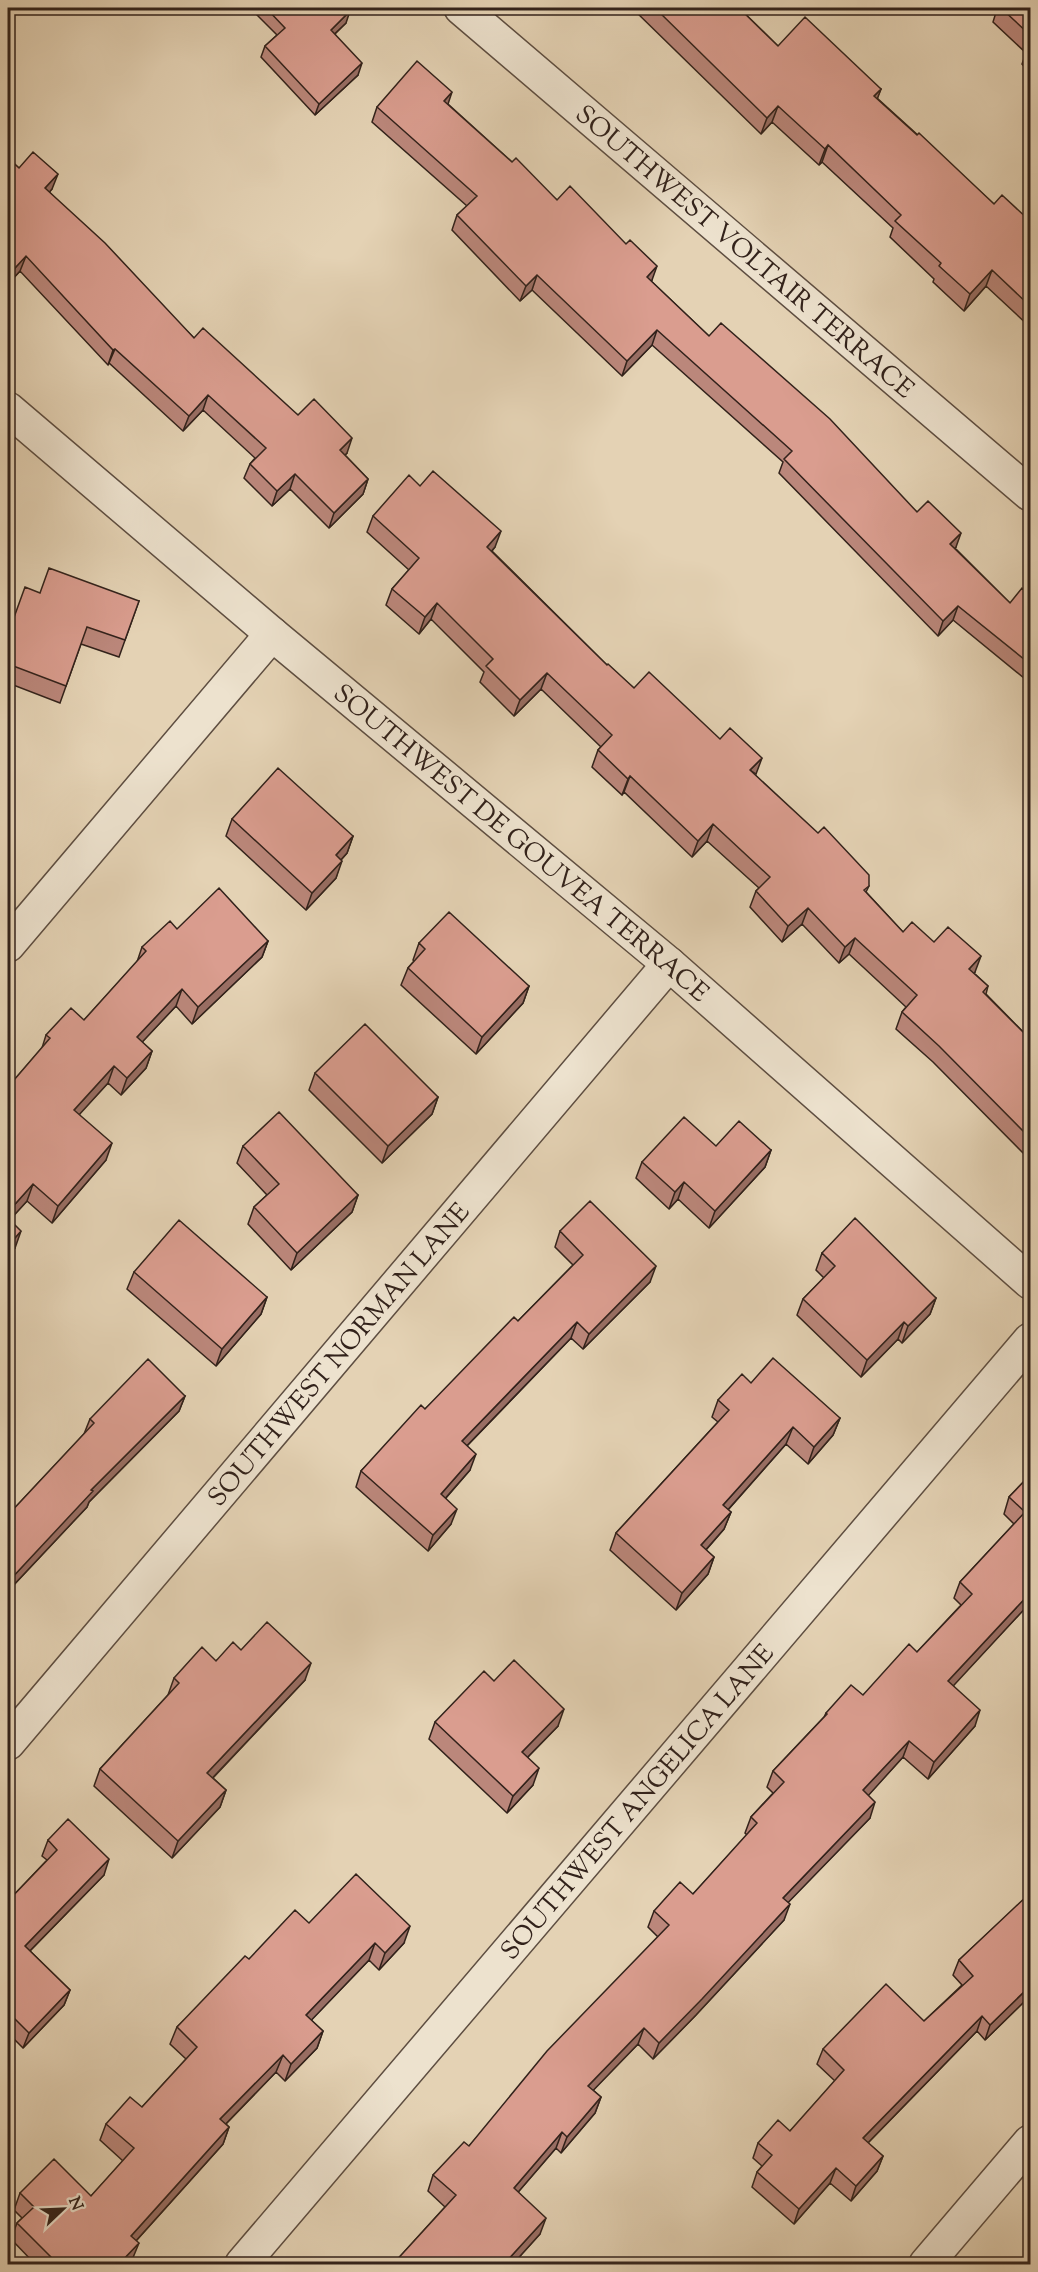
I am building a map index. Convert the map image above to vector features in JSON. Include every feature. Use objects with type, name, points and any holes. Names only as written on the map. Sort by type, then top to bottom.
[{"type":"street","name":"SOUTHWEST VOLTAIR TERRACE","points":[[461,8],[1030,494]]},
{"type":"street","name":"SOUTHWEST DE GOUVEA TERRACE","points":[[8,409],[272,634],[669,964],[1030,1282]]},
{"type":"street","points":[[8,945],[272,634]]},
{"type":"street","name":"SOUTHWEST NORMAN LANE","points":[[8,1743],[669,964]]},
{"type":"street","name":"SOUTHWEST ANGELICA LANE","points":[[242,2265],[1030,1340]]},
{"type":"street","points":[[927,2265],[1030,2142]]},
{"type":"building","points":[[266,8],[347,8],[350,11],[331,30],[362,63],[319,104],[265,46],[285,28]]},
{"type":"building","points":[[655,8],[739,8],[778,46],[805,17],[881,89],[874,96],[917,135],[919,133],[994,204],[1002,195],[1030,221],[1030,306],[992,270],[970,294],[939,266],[941,263],[895,221],[901,215],[828,145],[825,149],[778,106],[767,118]]},
{"type":"building","points":[[1001,8],[1030,8],[1030,35]]},
{"type":"building","points":[[417,61],[452,92],[444,101],[512,162],[516,158],[557,200],[570,186],[626,244],[630,240],[657,266],[647,277],[709,336],[721,323],[830,419],[917,512],[928,501],[961,533],[950,544],[1010,603],[1022,588],[1030,595],[1030,664],[958,606],[943,621],[784,459],[792,451],[657,330],[627,361],[537,275],[526,286],[457,215],[477,196],[377,107]]},
{"type":"building","points":[[33,152],[58,174],[45,188],[105,243],[194,338],[203,328],[298,415],[314,399],[352,438],[340,450],[368,479],[334,513],[295,474],[277,491],[250,464],[266,448],[208,395],[189,416],[115,349],[113,350],[26,256],[15,268],[8,262],[8,158],[19,168]]},
{"type":"building","points":[[433,471],[501,531],[487,547],[607,665],[634,688],[649,672],[720,739],[730,728],[762,758],[750,770],[818,833],[824,827],[869,875],[869,886],[864,890],[903,932],[912,922],[934,942],[948,927],[981,956],[969,969],[988,986],[983,992],[1030,1039],[1030,1138],[902,1012],[917,995],[855,938],[845,947],[808,908],[788,926],[756,891],[770,877],[713,824],[698,841],[630,776],[628,779],[598,750],[612,735],[547,673],[520,700],[486,666],[493,659],[437,603],[425,617],[392,589],[419,558],[373,516],[409,475],[420,486]]},
{"type":"building","points":[[49,568],[139,601],[125,640],[87,627],[66,686],[8,664],[8,634],[25,587],[40,593]]},
{"type":"building","points":[[278,768],[353,836],[336,855],[342,861],[312,893],[232,819]]},
{"type":"building","points":[[219,888],[268,941],[198,1007],[182,989],[137,1037],[152,1051],[127,1078],[114,1066],[74,1110],[112,1143],[58,1206],[33,1184],[8,1212],[8,1087],[50,1038],[46,1035],[71,1008],[84,1020],[146,951],[142,947],[170,921],[177,929]]},
{"type":"building","points":[[449,912],[529,986],[482,1037],[408,968],[425,949],[419,943]]},
{"type":"building","points":[[365,1024],[438,1097],[388,1146],[315,1073]]},
{"type":"building","points":[[279,1112],[358,1195],[297,1253],[254,1207],[279,1184],[243,1146]]},
{"type":"building","points":[[684,1117],[716,1146],[739,1121],[771,1150],[715,1211],[684,1182],[675,1192],[642,1162]]},
{"type":"building","points":[[590,1201],[656,1266],[589,1334],[577,1322],[462,1441],[476,1454],[441,1494],[457,1509],[433,1535],[361,1471],[421,1405],[425,1409],[514,1317],[518,1321],[583,1255],[560,1231]]},
{"type":"building","points":[[8,1218],[21,1231],[8,1246]]},
{"type":"building","points":[[855,1218],[936,1298],[908,1326],[904,1322],[867,1360],[803,1299],[835,1266],[822,1253]]},
{"type":"building","points":[[179,1220],[267,1297],[222,1349],[134,1272]]},
{"type":"building","points":[[773,1358],[840,1418],[814,1447],[793,1427],[723,1505],[731,1512],[701,1545],[714,1557],[682,1593],[616,1533],[729,1410],[718,1400],[742,1374],[751,1383]]},
{"type":"building","points":[[148,1359],[185,1396],[91,1490],[93,1491],[8,1582],[8,1515],[94,1423],[90,1419]]},
{"type":"building","points":[[1030,1475],[1030,1593],[948,1681],[980,1710],[934,1762],[909,1741],[863,1790],[875,1802],[783,1898],[790,1904],[702,1999],[659,2043],[644,2028],[588,2086],[601,2097],[567,2137],[562,2132],[514,2188],[546,2218],[503,2265],[383,2265],[389,2258],[394,2263],[456,2195],[433,2175],[464,2142],[469,2146],[547,2051],[669,1925],[654,1911],[680,1882],[693,1894],[757,1823],[751,1817],[784,1782],[773,1771],[851,1685],[863,1695],[909,1644],[917,1652],[972,1594],[960,1582],[1025,1512],[1009,1497]]},
{"type":"building","points":[[267,1622],[311,1663],[207,1773],[226,1790],[178,1841],[100,1769],[179,1683],[174,1678],[202,1647],[216,1661],[233,1642],[241,1650]]},
{"type":"building","points":[[514,1660],[564,1709],[522,1752],[539,1768],[513,1796],[435,1722],[484,1671],[494,1681]]},
{"type":"building","points":[[68,1819],[109,1859],[25,1946],[70,1990],[29,2033],[8,2012],[8,1901],[57,1850],[48,1840]]},
{"type":"building","points":[[356,1874],[410,1926],[385,1953],[375,1943],[306,2015],[323,2031],[291,2064],[283,2055],[220,2119],[229,2127],[131,2236],[139,2243],[118,2265],[59,2265],[17,2223],[34,2207],[20,2193],[54,2159],[91,2196],[134,2148],[106,2124],[130,2097],[142,2107],[197,2047],[177,2027],[245,1956],[249,1959],[295,1910],[309,1923]]},
{"type":"building","points":[[1030,1893],[1030,1986],[990,2025],[982,2016],[863,2138],[883,2156],[856,2186],[836,2168],[799,2209],[757,2172],[772,2155],[758,2143],[778,2120],[790,2131],[844,2070],[823,2049],[886,1984],[924,2021],[973,1976],[959,1960]]}]
